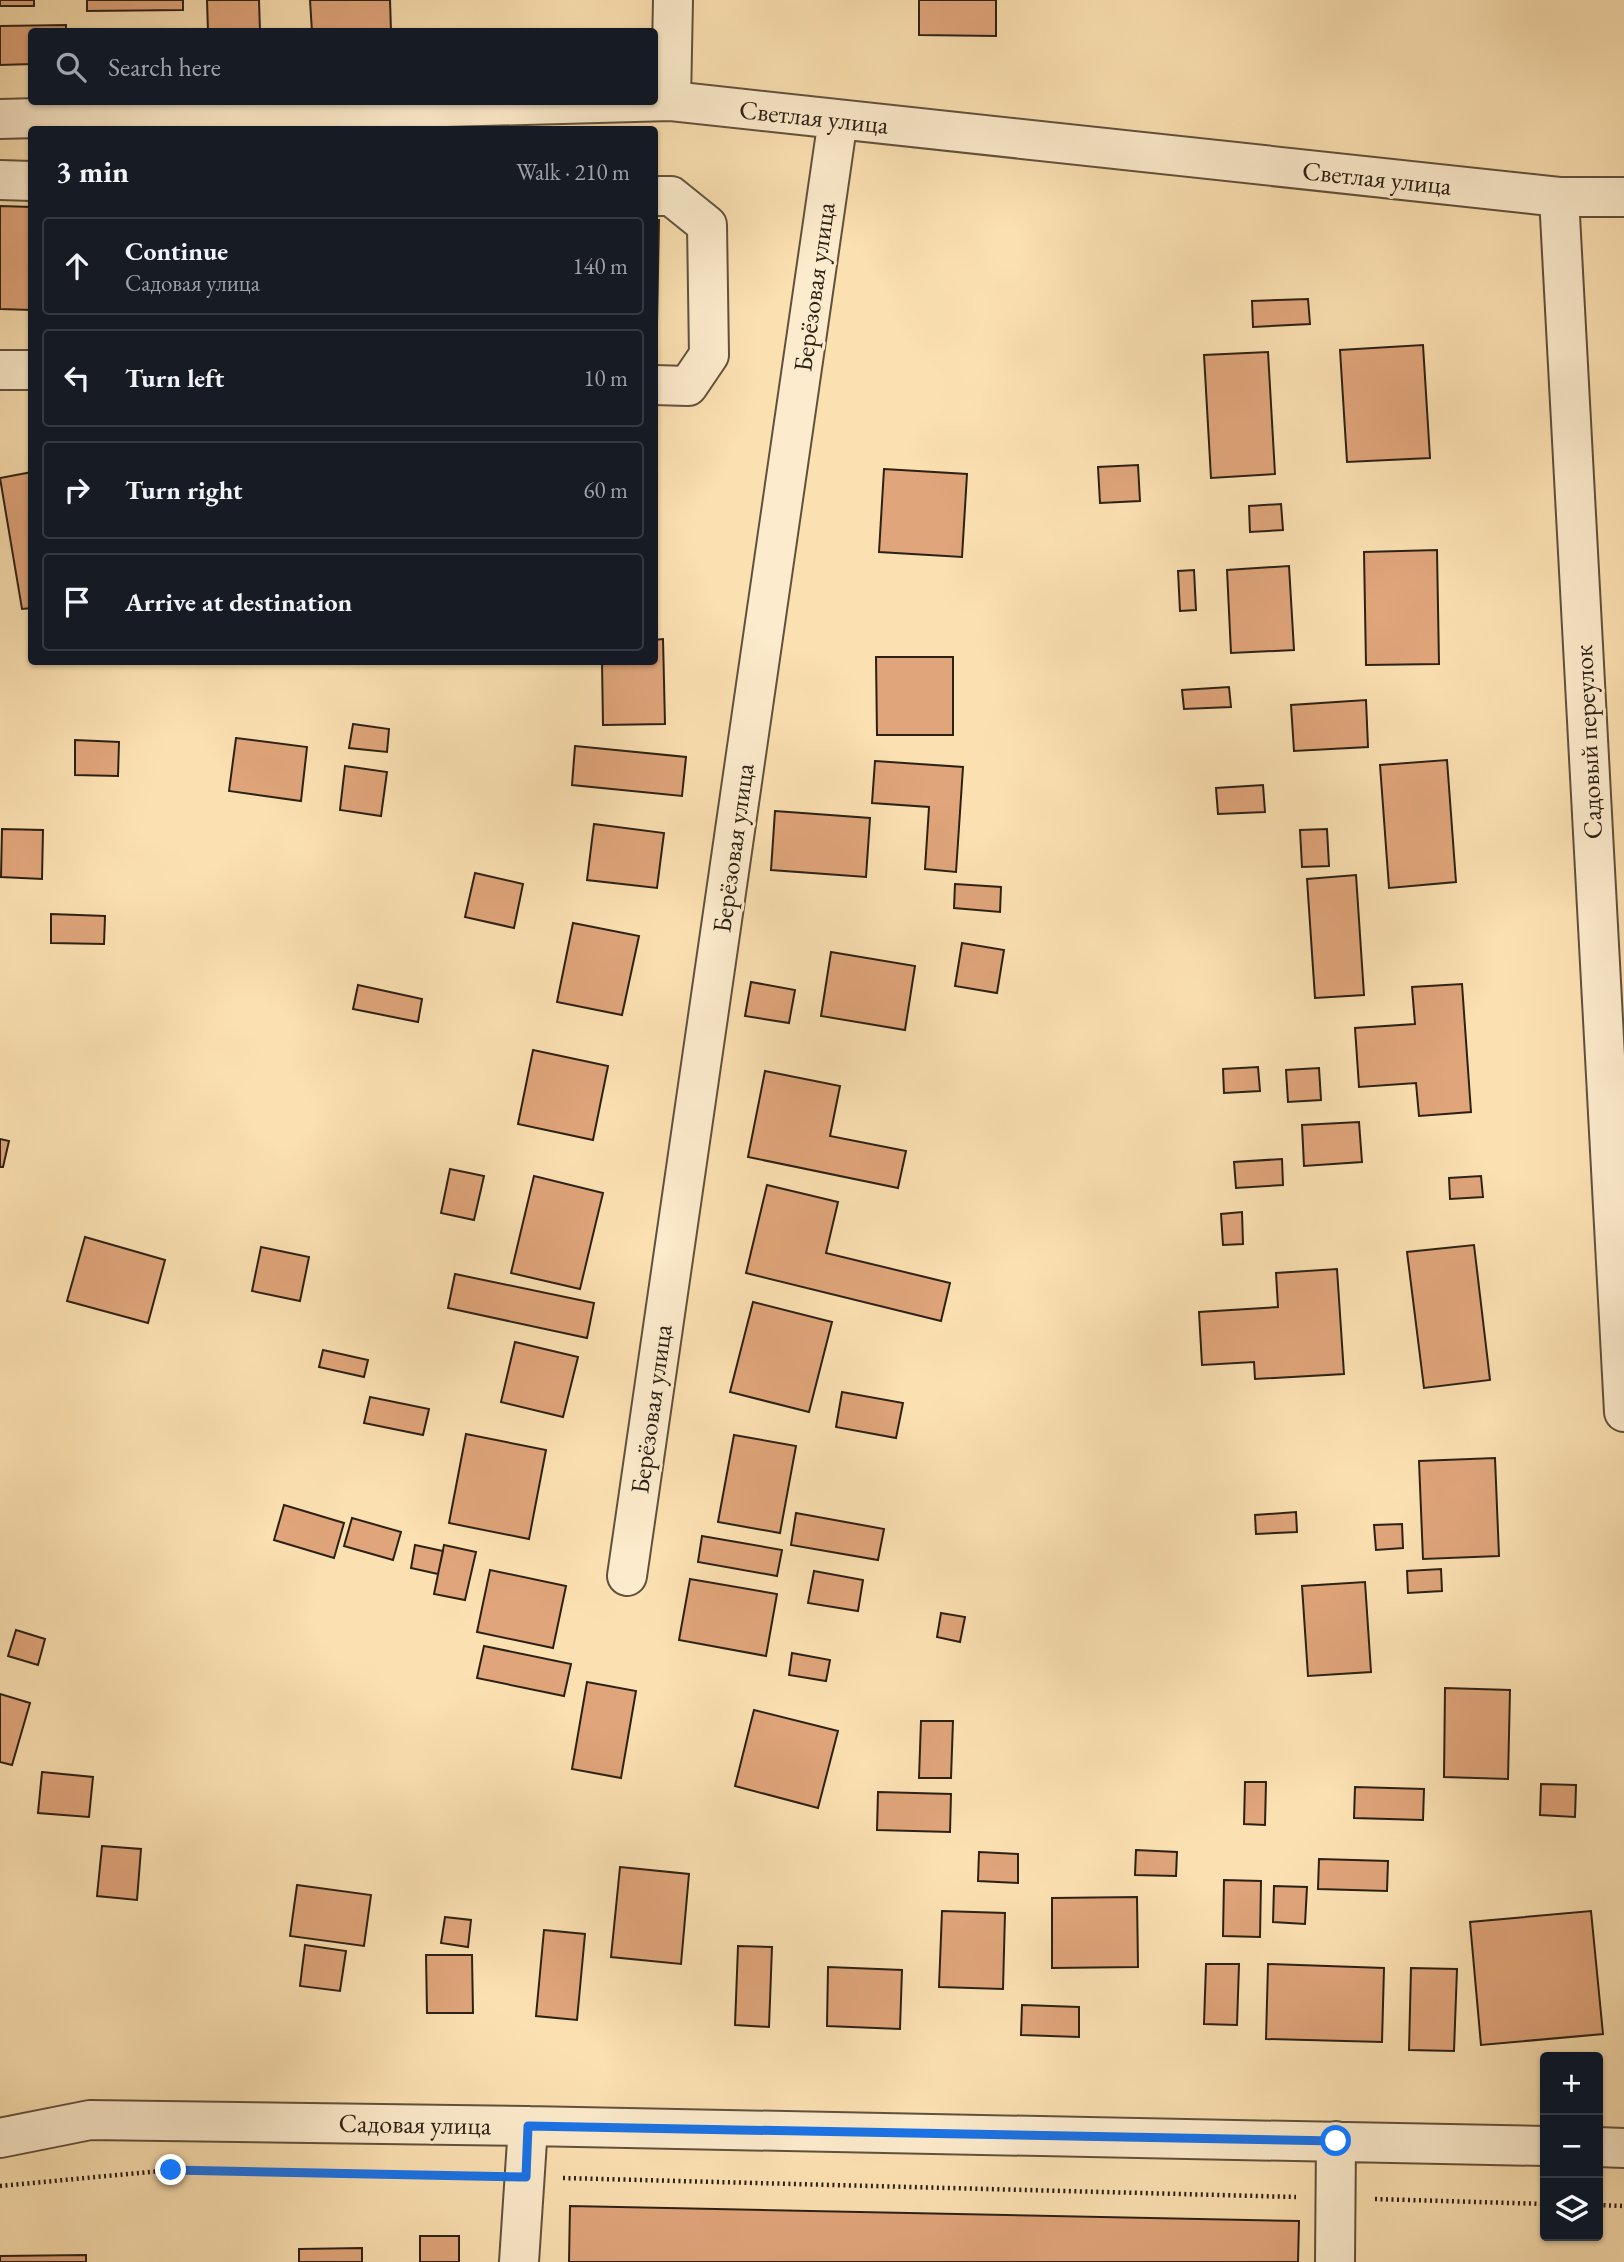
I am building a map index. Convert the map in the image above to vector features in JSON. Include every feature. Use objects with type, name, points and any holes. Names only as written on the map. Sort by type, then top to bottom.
[{"type":"street","points":[[671,102],[673,0]]},
{"type":"street","name":"Светлая улица","points":[[658,102],[838,119],[1559,197],[1624,197]]},
{"type":"street","name":"Светлая улица","points":[[0,119],[553,105]]},
{"type":"street","name":"Берёзовая улица","points":[[627,1576],[838,119]]},
{"type":"street","points":[[0,180],[28,181]]},
{"type":"street","points":[[658,195],[671,196],[707,225],[709,355],[688,386],[658,385]]},
{"type":"street","name":"Садовый переулок","points":[[1559,197],[1624,1412]]},
{"type":"street","points":[[0,370],[28,370]]},
{"type":"street","name":"Садовая улица","points":[[0,2138],[90,2120],[1540,2146]]},
{"type":"street","points":[[519,2262],[528,2126]]},
{"type":"street","points":[[1335,2262],[1336,2141]]},
{"type":"street","points":[[1603,2147],[1624,2148]]},
{"type":"path","points":[[0,2186],[171,2170],[1540,2204]]},
{"type":"path","points":[[1603,2205],[1624,2206]]},
{"type":"building","points":[[0,0],[34,0],[34,6],[0,6]]},
{"type":"building","points":[[87,0],[183,0],[183,10],[87,11]]},
{"type":"building","points":[[207,0],[259,0],[260,28],[208,28]]},
{"type":"building","points":[[310,0],[390,0],[391,28],[312,28]]},
{"type":"building","points":[[919,0],[996,0],[996,36],[919,35]]},
{"type":"building","points":[[66,25],[66,28],[28,28],[28,64],[0,65],[0,26]]},
{"type":"building","points":[[0,206],[28,207],[28,310],[0,309]]},
{"type":"building","points":[[1308,299],[1310,324],[1253,327],[1252,301]]},
{"type":"building","points":[[1423,345],[1430,458],[1347,462],[1340,350]]},
{"type":"building","points":[[1268,352],[1275,474],[1211,478],[1204,355]]},
{"type":"building","points":[[1138,465],[1140,501],[1100,503],[1098,467]]},
{"type":"building","points":[[884,469],[967,474],[962,557],[879,552]]},
{"type":"building","points":[[28,473],[28,608],[22,609],[0,478]]},
{"type":"building","points":[[1281,504],[1283,530],[1250,532],[1249,506]]},
{"type":"building","points":[[1437,550],[1439,664],[1366,665],[1364,552]]},
{"type":"building","points":[[1289,566],[1294,650],[1231,653],[1227,570]]},
{"type":"building","points":[[1194,570],[1196,610],[1180,611],[1178,571]]},
{"type":"building","points":[[663,639],[665,724],[603,725],[602,665],[658,665],[658,640]]},
{"type":"building","points":[[876,657],[953,657],[953,735],[877,735]]},
{"type":"building","points":[[1229,687],[1231,707],[1184,709],[1182,690]]},
{"type":"building","points":[[1366,700],[1368,747],[1294,751],[1291,705]]},
{"type":"building","points":[[353,724],[389,729],[387,752],[349,748]]},
{"type":"building","points":[[236,738],[307,747],[301,801],[229,791]]},
{"type":"building","points":[[75,740],[119,742],[118,776],[75,775]]},
{"type":"building","points":[[575,746],[686,757],[682,796],[572,785]]},
{"type":"building","points":[[1447,760],[1456,882],[1389,888],[1380,765]]},
{"type":"building","points":[[875,761],[963,767],[956,872],[925,869],[929,807],[872,803]]},
{"type":"building","points":[[345,766],[387,772],[381,816],[340,810]]},
{"type":"building","points":[[1263,785],[1265,812],[1218,814],[1216,788]]},
{"type":"building","points":[[775,811],[870,818],[866,877],[771,870]]},
{"type":"building","points":[[594,824],[664,833],[657,888],[587,880]]},
{"type":"building","points":[[2,829],[43,830],[42,879],[1,877]]},
{"type":"building","points":[[1327,829],[1329,866],[1302,867],[1300,830]]},
{"type":"building","points":[[475,873],[523,884],[514,928],[465,917]]},
{"type":"building","points":[[1356,875],[1364,995],[1315,998],[1307,879]]},
{"type":"building","points":[[955,884],[1001,887],[1000,912],[954,908]]},
{"type":"building","points":[[51,914],[105,916],[104,944],[51,943]]},
{"type":"building","points":[[573,923],[639,936],[622,1015],[557,1002]]},
{"type":"building","points":[[962,943],[1004,950],[997,993],[955,986]]},
{"type":"building","points":[[831,952],[915,966],[905,1030],[821,1016]]},
{"type":"building","points":[[751,982],[795,990],[789,1023],[745,1016]]},
{"type":"building","points":[[1462,984],[1471,1112],[1419,1116],[1416,1083],[1359,1087],[1355,1028],[1415,1024],[1412,987]]},
{"type":"building","points":[[358,985],[422,999],[418,1022],[353,1009]]},
{"type":"building","points":[[533,1050],[608,1066],[593,1140],[518,1124]]},
{"type":"building","points":[[1258,1067],[1260,1091],[1224,1093],[1223,1069]]},
{"type":"building","points":[[1319,1068],[1321,1100],[1288,1102],[1286,1070]]},
{"type":"building","points":[[765,1071],[840,1086],[830,1136],[906,1151],[898,1188],[748,1157]]},
{"type":"building","points":[[1359,1122],[1362,1162],[1304,1166],[1302,1125]]},
{"type":"building","points":[[0,1139],[9,1141],[3,1167],[0,1167]]},
{"type":"building","points":[[1282,1159],[1283,1185],[1236,1188],[1234,1162]]},
{"type":"building","points":[[450,1169],[484,1176],[474,1220],[441,1213]]},
{"type":"building","points":[[534,1176],[603,1193],[580,1289],[511,1273]]},
{"type":"building","points":[[1481,1176],[1483,1197],[1450,1199],[1449,1178]]},
{"type":"building","points":[[767,1185],[838,1202],[826,1253],[950,1283],[941,1321],[746,1273]]},
{"type":"building","points":[[1242,1212],[1243,1244],[1223,1245],[1221,1214]]},
{"type":"building","points":[[85,1237],[165,1260],[148,1323],[67,1301]]},
{"type":"building","points":[[1474,1245],[1490,1380],[1424,1388],[1407,1252]]},
{"type":"building","points":[[261,1247],[309,1257],[300,1301],[252,1291]]},
{"type":"building","points":[[1337,1269],[1344,1374],[1255,1379],[1254,1362],[1202,1365],[1199,1312],[1278,1307],[1276,1273]]},
{"type":"building","points":[[455,1274],[594,1303],[587,1338],[448,1308]]},
{"type":"building","points":[[753,1302],[832,1322],[809,1412],[730,1392]]},
{"type":"building","points":[[515,1342],[578,1357],[563,1417],[501,1402]]},
{"type":"building","points":[[323,1350],[368,1360],[364,1377],[319,1367]]},
{"type":"building","points":[[842,1392],[903,1403],[896,1438],[836,1427]]},
{"type":"building","points":[[370,1397],[429,1409],[423,1435],[364,1423]]},
{"type":"building","points":[[466,1434],[546,1450],[529,1539],[449,1523]]},
{"type":"building","points":[[734,1435],[796,1446],[780,1533],[718,1522]]},
{"type":"building","points":[[1495,1458],[1499,1556],[1423,1559],[1419,1461]]},
{"type":"building","points":[[284,1505],[344,1523],[334,1558],[274,1540]]},
{"type":"building","points":[[1296,1512],[1297,1532],[1256,1534],[1255,1515]]},
{"type":"building","points":[[796,1513],[884,1529],[878,1560],[791,1545]]},
{"type":"building","points":[[352,1518],[401,1532],[393,1560],[344,1546]]},
{"type":"building","points":[[1402,1524],[1403,1548],[1376,1550],[1374,1525]]},
{"type":"building","points":[[702,1536],[782,1550],[777,1576],[698,1562]]},
{"type":"building","points":[[415,1545],[443,1551],[438,1574],[411,1568]]},
{"type":"building","points":[[444,1545],[476,1552],[465,1600],[434,1594]]},
{"type":"building","points":[[1441,1569],[1442,1591],[1408,1593],[1407,1571]]},
{"type":"building","points":[[490,1570],[566,1586],[553,1648],[477,1632]]},
{"type":"building","points":[[814,1571],[863,1580],[858,1611],[808,1603]]},
{"type":"building","points":[[690,1579],[777,1594],[766,1656],[679,1640]]},
{"type":"building","points":[[1365,1582],[1371,1672],[1308,1676],[1302,1586]]},
{"type":"building","points":[[941,1613],[965,1617],[960,1642],[937,1637]]},
{"type":"building","points":[[16,1630],[45,1639],[38,1665],[8,1656]]},
{"type":"building","points":[[484,1646],[571,1664],[564,1696],[477,1678]]},
{"type":"building","points":[[792,1653],[830,1660],[826,1681],[789,1675]]},
{"type":"building","points":[[587,1682],[636,1691],[621,1778],[572,1769]]},
{"type":"building","points":[[1445,1688],[1510,1690],[1508,1779],[1444,1777]]},
{"type":"building","points":[[0,1694],[30,1703],[12,1765],[0,1762]]},
{"type":"building","points":[[754,1710],[838,1731],[818,1808],[735,1786]]},
{"type":"building","points":[[921,1721],[953,1721],[951,1778],[919,1778]]},
{"type":"building","points":[[42,1772],[93,1777],[89,1817],[38,1813]]},
{"type":"building","points":[[1245,1782],[1266,1782],[1265,1825],[1244,1824]]},
{"type":"building","points":[[1541,1784],[1576,1785],[1575,1817],[1540,1815]]},
{"type":"building","points":[[1355,1787],[1424,1789],[1423,1820],[1354,1818]]},
{"type":"building","points":[[878,1792],[951,1794],[950,1832],[877,1830]]},
{"type":"building","points":[[102,1846],[141,1849],[137,1900],[97,1896]]},
{"type":"building","points":[[1136,1850],[1177,1852],[1176,1876],[1135,1875]]},
{"type":"building","points":[[979,1852],[1018,1854],[1018,1883],[978,1881]]},
{"type":"building","points":[[1319,1859],[1388,1861],[1387,1891],[1318,1889]]},
{"type":"building","points":[[620,1867],[689,1874],[681,1964],[611,1957]]},
{"type":"building","points":[[1224,1880],[1261,1881],[1260,1937],[1223,1936]]},
{"type":"building","points":[[297,1885],[371,1895],[364,1946],[290,1936]]},
{"type":"building","points":[[1274,1886],[1307,1887],[1305,1924],[1273,1922]]},
{"type":"building","points":[[1137,1897],[1138,1967],[1052,1968],[1052,1898]]},
{"type":"building","points":[[942,1911],[1005,1913],[1003,1989],[939,1987]]},
{"type":"building","points":[[1591,1911],[1603,2034],[1481,2045],[1470,1922]]},
{"type":"building","points":[[445,1917],[471,1920],[468,1947],[441,1943]]},
{"type":"building","points":[[544,1930],[585,1934],[577,2020],[536,2016]]},
{"type":"building","points":[[305,1945],[346,1951],[340,1991],[300,1986]]},
{"type":"building","points":[[738,1946],[772,1947],[769,2027],[735,2025]]},
{"type":"building","points":[[426,1955],[472,1955],[473,2013],[427,2013]]},
{"type":"building","points":[[1206,1964],[1239,1964],[1237,2025],[1204,2024]]},
{"type":"building","points":[[1268,1964],[1384,1968],[1382,2042],[1266,2039]]},
{"type":"building","points":[[828,1967],[902,1970],[900,2029],[827,2026]]},
{"type":"building","points":[[1411,1968],[1457,1969],[1454,2051],[1409,2050]]},
{"type":"building","points":[[1022,2005],[1079,2007],[1079,2037],[1021,2035]]},
{"type":"building","points":[[570,2206],[1299,2221],[1298,2262],[569,2262]]},
{"type":"building","points":[[420,2236],[459,2236],[459,2262],[420,2262]]},
{"type":"building","points":[[362,2248],[362,2262],[299,2262],[299,2249]]},
{"type":"building","points":[[86,2255],[86,2262],[0,2262],[0,2256]]},
{"type":"route","points":[[171,2170],[526,2177],[528,2126],[1336,2141]]}]
